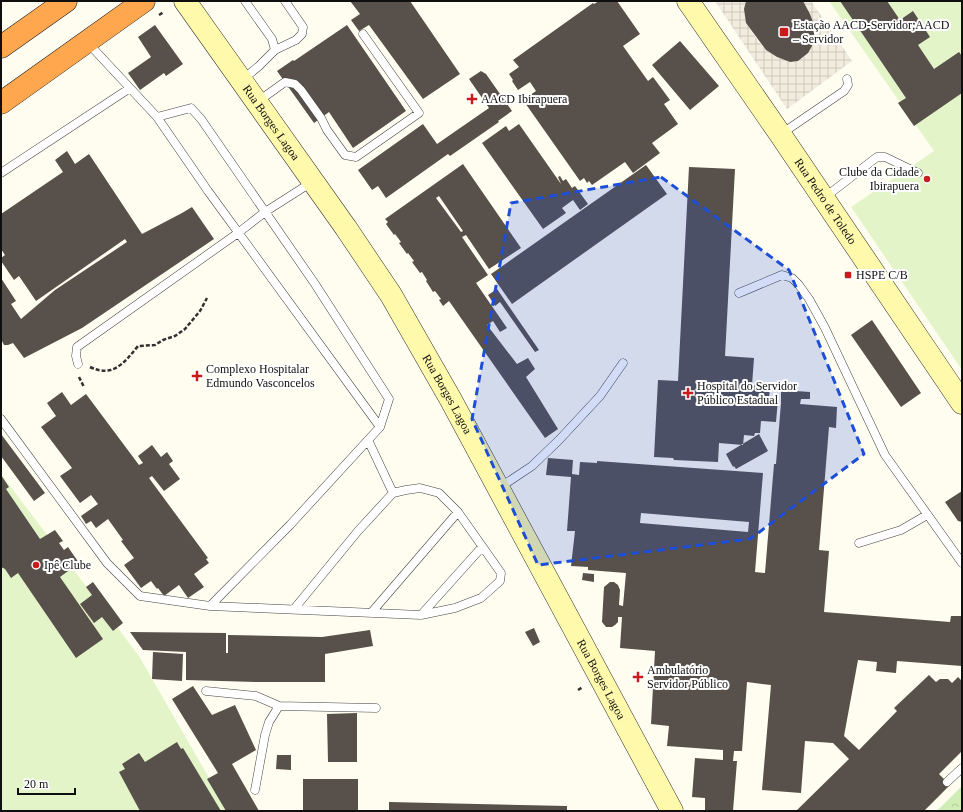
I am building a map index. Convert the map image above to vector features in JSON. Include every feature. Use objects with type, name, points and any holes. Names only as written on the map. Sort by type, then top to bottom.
[{"type":"highway","points":[[1,48],[66,1]]},
{"type":"highway","points":[[1,104],[87,42],[152,8]]},
{"type":"street","name":"Rua Borges Lagoa","points":[[185,1],[391,295],[451,400],[672,811]]},
{"type":"street","name":"Rua Pedro de Toledo","points":[[688,1],[824,198],[962,403]]},
{"type":"lane","points":[[245,1],[272,39],[275,50]]},
{"type":"lane","points":[[241,80],[259,66],[275,50],[296,40],[302,34],[303,27],[285,1]]},
{"type":"lane","points":[[257,103],[285,82],[294,84],[301,90],[345,155],[356,157],[419,113],[363,34]]},
{"type":"lane","points":[[87,42],[157,117],[238,233],[380,427]]},
{"type":"lane","points":[[780,134],[844,91],[848,85],[847,79]]},
{"type":"lane","points":[[1,173],[130,88]]},
{"type":"lane","points":[[157,117],[191,108],[201,119],[315,284],[389,399],[380,427],[290,525],[210,606]]},
{"type":"lane","points":[[824,198],[877,157],[885,157],[918,172]]},
{"type":"lane","points":[[78,364],[76,356],[77,347],[238,233],[265,212],[313,182]]},
{"type":"lane","points":[[739,294],[782,275],[792,278],[799,285],[809,299],[825,328],[885,455],[962,563]]},
{"type":"lane","points":[[498,488],[532,466],[559,440],[600,396],[623,363]]},
{"type":"lane","points":[[1,419],[108,563],[140,596],[210,606],[421,615],[455,608],[482,598],[500,581],[501,573],[458,512],[439,493],[420,488],[406,490],[393,493],[358,530],[294,609]]},
{"type":"lane","points":[[368,440],[393,493]]},
{"type":"lane","points":[[371,612],[458,512]]},
{"type":"lane","points":[[860,543],[901,530],[927,515]]},
{"type":"lane","points":[[421,615],[482,546]]},
{"type":"lane","points":[[206,691],[256,696],[279,706],[376,708]]},
{"type":"lane","points":[[255,790],[265,734],[269,722],[279,706]]},
{"type":"lane","points":[[947,782],[962,768]]},
{"type":"path","points":[[152,8],[164,12]]},
{"type":"path","points":[[84,387],[78,375],[78,364],[105,372],[113,369],[122,364],[138,346],[156,345],[163,340],[175,336],[185,329],[200,311],[207,298]]},
{"type":"highlighted area","points":[[661,177],[789,270],[864,454],[750,539],[538,565],[472,419],[511,203]]},
{"type":"green space","name":"Clube da Cidade Ibirapuera","points":[[829,1],[962,1],[962,370],[851,207],[934,151]]},
{"type":"green space","name":"Ipê Clube","points":[[1,474],[139,656],[228,811],[1,811]]},
{"type":"green space","points":[[962,786],[962,811],[937,811]]},
{"type":"shaded area","points":[[715,1],[746,1],[746,23],[756,38],[766,50],[777,57],[790,62],[798,61],[805,56],[812,46],[815,27],[803,1],[811,1],[852,61],[787,109]]},
{"type":"building","points":[[350,1],[410,1],[460,74],[423,99],[369,25],[359,31],[351,20],[360,14]]},
{"type":"building","points":[[599,1],[617,1],[640,34],[623,46],[648,81],[653,77],[670,100],[664,104],[678,124],[652,143],[660,153],[633,173],[625,162],[592,185],[589,181],[587,183],[584,178],[580,181],[523,100],[536,91],[530,82],[518,90],[509,74],[519,67],[513,60],[593,3],[594,4]]},
{"type":"building","name":"Estação AACD-Servidor;AACD – Servidor","points":[[746,1],[803,1],[815,27],[812,46],[808,53],[798,61],[790,62],[777,57],[766,50],[746,23],[744,9]]},
{"type":"building","points":[[840,1],[887,1],[900,20],[913,11],[930,37],[918,45],[934,69],[959,52],[962,56],[962,93],[914,126],[898,103],[906,98]]},
{"type":"building","points":[[155,25],[183,64],[166,76],[164,73],[140,90],[128,73],[151,57],[138,37]]},
{"type":"building","points":[[347,25],[406,111],[353,148],[329,112],[314,123],[277,71]]},
{"type":"building","points":[[680,41],[719,86],[690,110],[652,65]]},
{"type":"building","points":[[481,71],[486,74],[512,111],[498,121],[499,122],[450,156],[448,154],[386,198],[378,186],[372,190],[358,170],[423,124],[437,144],[489,108],[469,79]]},
{"type":"building","points":[[519,124],[561,184],[558,177],[560,176],[563,181],[566,179],[572,188],[575,186],[588,204],[580,210],[573,200],[562,208],[566,213],[543,229],[482,143],[506,126],[509,131]]},
{"type":"building","points":[[67,151],[75,164],[89,154],[142,234],[192,207],[214,239],[82,328],[24,358],[13,343],[4,345],[1,339],[1,278],[16,301],[11,304],[21,319],[55,290],[127,242],[125,239],[36,301],[19,276],[14,280],[1,261],[1,258],[5,255],[1,249],[1,214],[63,172],[55,160]]},
{"type":"building","points":[[463,164],[521,248],[489,269],[466,235],[462,237],[488,275],[476,283],[507,328],[500,332],[493,321],[487,325],[517,364],[528,358],[535,369],[526,377],[558,429],[545,438],[449,301],[443,306],[439,300],[441,299],[435,291],[433,292],[422,272],[420,273],[412,262],[414,261],[399,243],[401,242],[386,224],[388,222],[385,219]],"holes":[[[439,196],[463,231],[461,232],[436,198]]]},
{"type":"building","points":[[646,165],[667,194],[512,304],[491,274]]},
{"type":"building","points":[[689,167],[735,169],[725,356],[754,358],[752,385],[770,386],[769,399],[778,399],[776,422],[761,421],[760,433],[755,433],[754,436],[744,435],[743,445],[719,443],[718,462],[674,460],[673,458],[654,457],[658,380],[678,381]]},
{"type":"building","points":[[497,289],[539,350],[535,352],[500,302],[495,306],[488,295]]},
{"type":"building","points":[[872,320],[921,393],[901,407],[851,335]]},
{"type":"building","points":[[781,390],[810,392],[810,399],[801,399],[800,404],[837,407],[836,428],[829,427],[819,550],[829,551],[824,612],[950,622],[951,616],[962,616],[962,666],[897,661],[896,673],[876,671],[877,662],[858,660],[844,736],[859,750],[897,711],[894,708],[929,675],[936,682],[940,679],[948,679],[952,683],[958,677],[962,681],[962,751],[939,774],[950,785],[924,811],[796,811],[849,759],[833,743],[805,741],[801,793],[762,790],[771,685],[747,682],[742,751],[734,751],[733,761],[737,761],[733,811],[705,811],[705,798],[692,797],[695,758],[723,760],[723,750],[667,746],[669,726],[651,724],[655,651],[620,648],[622,617],[618,617],[618,622],[612,627],[606,627],[602,622],[604,587],[610,582],[614,582],[618,585],[620,590],[619,605],[623,606],[626,573],[588,570],[588,567],[571,566],[575,531],[567,531],[571,477],[546,475],[548,458],[573,460],[572,474],[579,475],[580,462],[597,463],[597,461],[763,473],[755,572],[765,573],[774,464],[776,464]],"holes":[[[641,513],[749,522],[748,532],[640,523]]]},
{"type":"building","points":[[62,392],[71,405],[86,394],[139,465],[143,463],[138,456],[152,445],[161,457],[167,452],[173,461],[169,464],[180,479],[164,491],[152,476],[149,478],[208,558],[206,559],[209,563],[194,574],[204,587],[188,598],[179,585],[164,596],[151,581],[141,588],[124,565],[134,558],[121,541],[123,540],[108,519],[96,528],[91,521],[86,524],[81,516],[98,504],[91,495],[80,503],[60,476],[72,468],[41,427],[56,416],[47,403]]},
{"type":"building","points":[[1,434],[45,493],[34,501],[1,456]]},
{"type":"building","points":[[759,434],[768,451],[736,469],[734,466],[733,467],[726,454]]},
{"type":"building","points":[[1,475],[9,487],[6,489],[40,539],[55,530],[63,541],[59,543],[64,550],[68,547],[79,563],[60,577],[103,639],[76,658],[18,573],[11,578],[5,569],[1,567]]},
{"type":"building","points":[[962,491],[962,522],[958,521],[945,502]]},
{"type":"building","points":[[583,573],[594,574],[594,582],[582,580]]},
{"type":"building","points":[[93,582],[123,623],[113,631],[102,617],[94,623],[80,604],[92,595],[86,587]]},
{"type":"building","points":[[534,628],[540,642],[533,646],[525,632]]},
{"type":"building","points":[[370,630],[373,646],[325,654],[325,682],[186,680],[186,652],[143,650],[130,632],[226,633],[226,653],[228,653],[228,635],[322,637]]},
{"type":"building","points":[[153,652],[183,654],[182,681],[152,679]]},
{"type":"building","points":[[193,686],[212,715],[235,705],[256,750],[232,764],[259,811],[226,811],[207,779],[218,773],[172,699]]},
{"type":"building","points":[[357,713],[357,762],[328,762],[327,714]]},
{"type":"building","points":[[177,742],[181,749],[183,748],[221,811],[140,811],[119,772],[125,769],[122,764],[139,753],[145,762]]},
{"type":"building","points":[[277,755],[291,755],[291,770],[276,769]]},
{"type":"building","points":[[303,779],[358,779],[358,811],[303,811]]},
{"type":"building","points":[[389,802],[567,806],[567,811],[389,811]]},
{"type":"place","name":"Estação AACD-Servidor;AACD – Servidor","points":[[784,32]]},
{"type":"place","name":"AACD Ibirapuera","points":[[472,99]]},
{"type":"place","name":"Clube da Cidade Ibirapuera","points":[[927,179]]},
{"type":"place","name":"HSPE C/B","points":[[848,275]]},
{"type":"place","name":"Complexo Hospitalar Edmundo Vasconcelos","points":[[197,376]]},
{"type":"place","name":"Hospital do Servidor Público Estadual","points":[[688,393]]},
{"type":"place","name":"Ipê Clube","points":[[36,565]]},
{"type":"place","name":"Ambulatório Servidor Público","points":[[638,677]]}]
